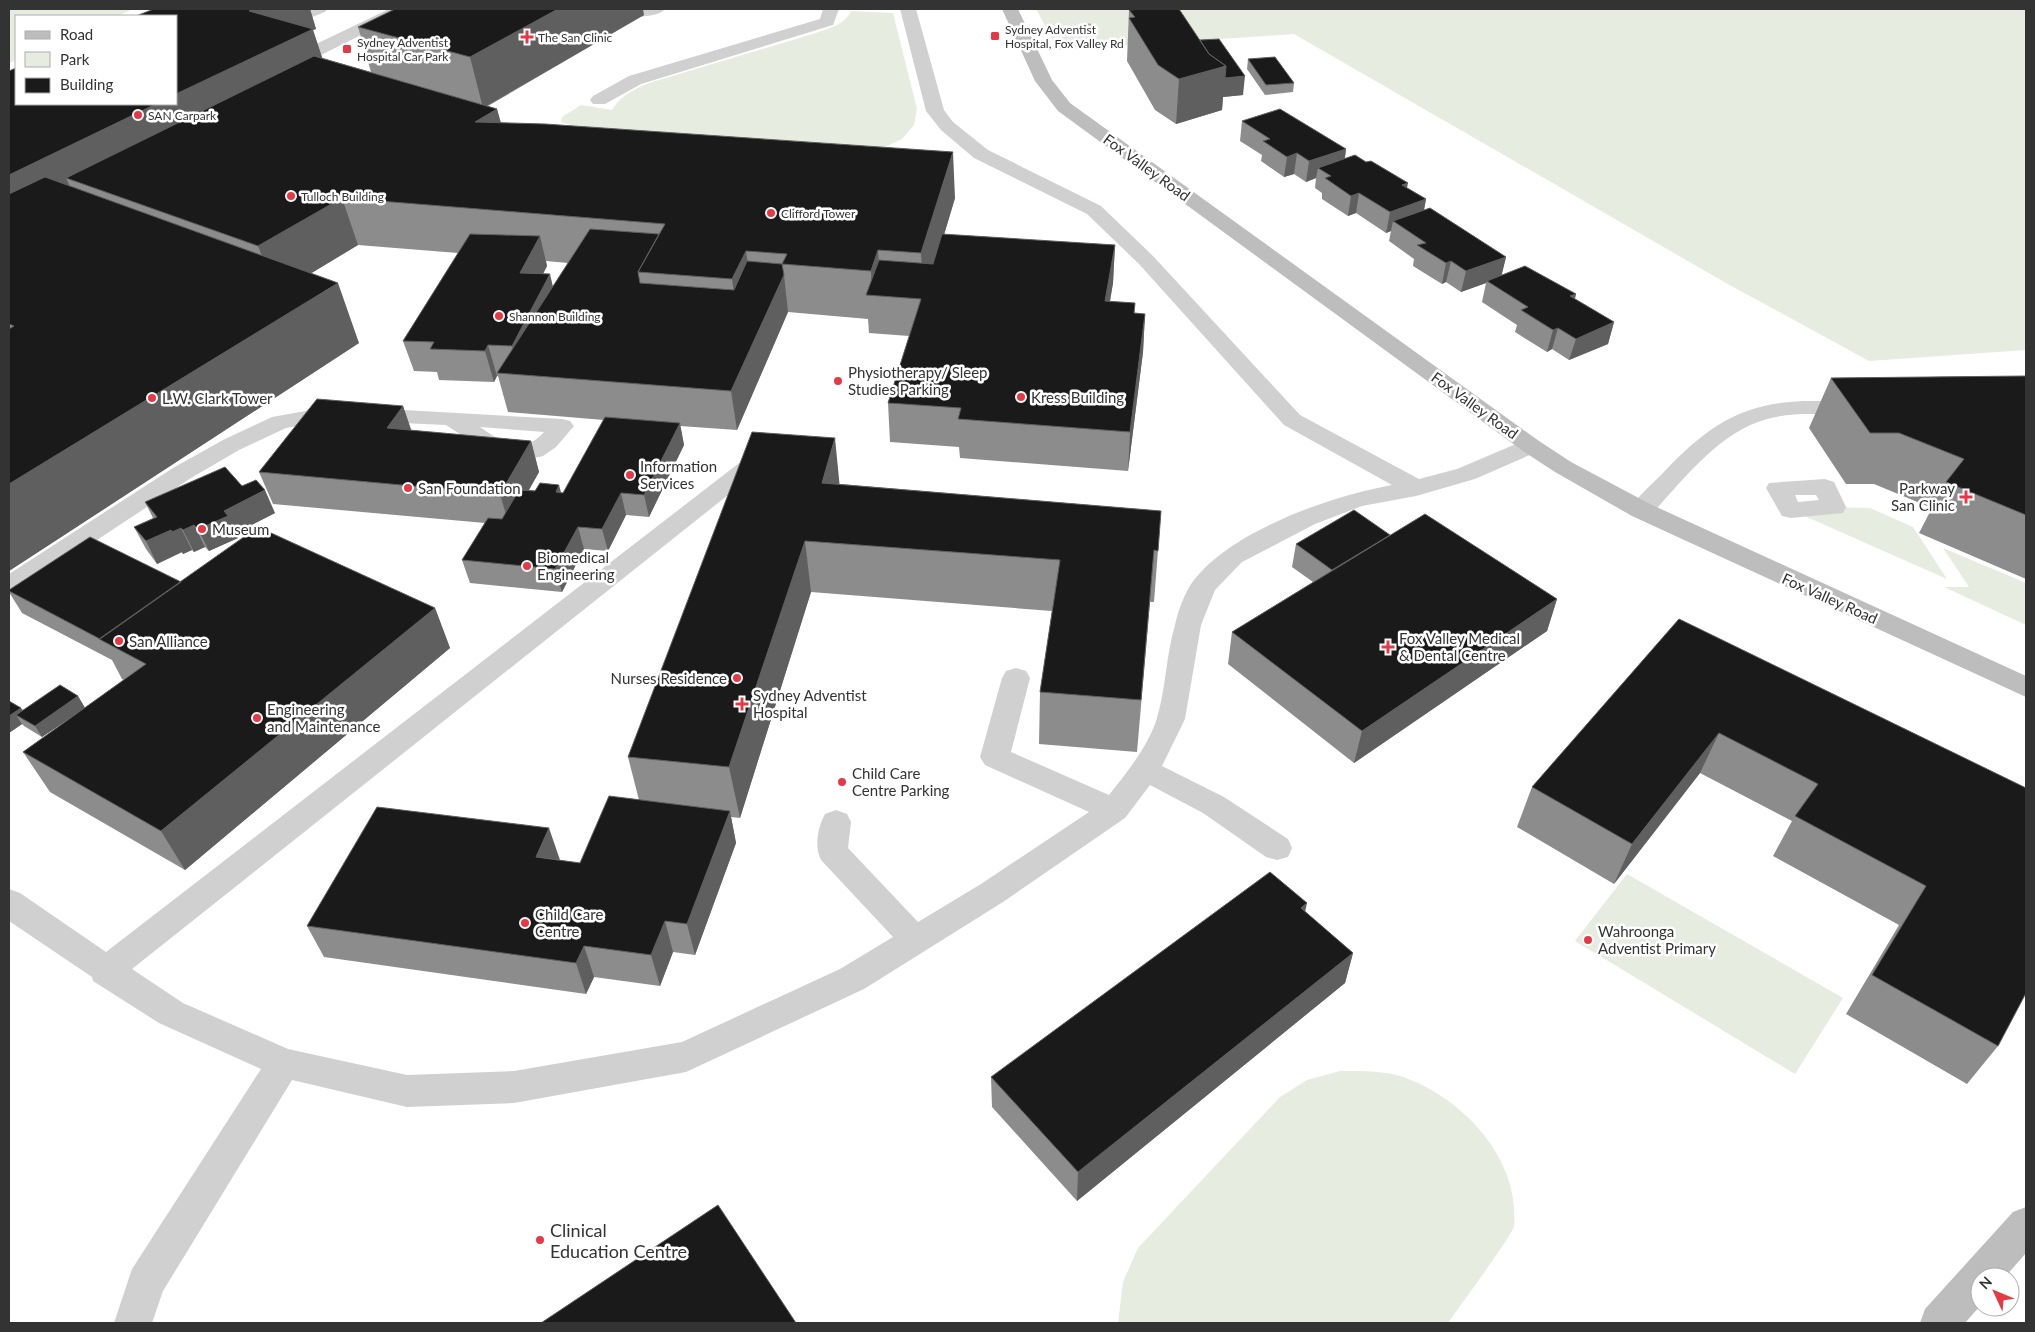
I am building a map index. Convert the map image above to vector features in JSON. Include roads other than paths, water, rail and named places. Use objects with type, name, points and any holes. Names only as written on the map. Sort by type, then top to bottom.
[{"type":"main road","name":"Fox Valley Road","points":[[1010,9],[1044,81],[1064,107],[1531,446],[1563,467],[1641,510],[2026,687]]},
{"type":"main road","points":[[1989,1267],[2026,1224]]},
{"type":"main road","points":[[1940,1323],[1970,1288]]},
{"type":"lane","points":[[289,22],[319,9]]},
{"type":"lane","points":[[293,62],[401,9]]},
{"type":"lane","points":[[631,12],[657,9]]},
{"type":"lane","points":[[599,100],[634,80],[827,22],[831,9]]},
{"type":"lane","points":[[908,9],[935,111],[947,126],[980,154],[1094,210],[1146,260],[1292,420],[1416,488]]},
{"type":"lane","points":[[1117,258],[1146,260]]},
{"type":"lane","points":[[1641,510],[1718,434],[1754,415],[1802,408],[1880,408]]},
{"type":"lane","points":[[9,586],[182,473],[231,444],[280,422],[333,414],[452,418]]},
{"type":"lane","points":[[105,971],[787,437]]},
{"type":"lane","points":[[9,902],[16,909],[105,971],[170,1013],[284,1063],[407,1091],[514,1087],[686,1057],[852,979],[992,893],[1114,810],[1146,771],[1171,719],[1188,625],[1203,586],[1233,556],[1306,518],[1358,499],[1416,488],[1466,474],[1531,446]]},
{"type":"lane","points":[[1016,678],[995,757],[1114,810]]},
{"type":"lane","points":[[1146,771],[1174,782],[1226,811],[1278,848]]},
{"type":"lane","points":[[836,822],[832,851],[915,940]]},
{"type":"lane","points":[[133,1323],[146,1282],[284,1063]]},
{"type":"place","name":"Sydney Adventist Hospital, Fox Valley Rd","points":[[995,36]]},
{"type":"place","name":"The San Clinic","points":[[527,37]]},
{"type":"place","name":"Sydney Adventist Hospital Car Park","points":[[347,49]]},
{"type":"place","name":"SAN Carpark","points":[[138,115]]},
{"type":"place","name":"Tulloch Building","points":[[291,196]]},
{"type":"place","name":"Clifford Tower","points":[[771,213]]},
{"type":"place","name":"Shannon Building","points":[[499,316]]},
{"type":"place","name":"Physiotherapy/ Sleep Studies Parking","points":[[838,381]]},
{"type":"place","name":"Kress Building","points":[[1021,397]]},
{"type":"place","name":"L.W. Clark Tower","points":[[152,398]]},
{"type":"place","name":"Information Services","points":[[630,475]]},
{"type":"place","name":"San Foundation","points":[[408,488]]},
{"type":"place","name":"Parkway San Clinic","points":[[1966,497]]},
{"type":"place","name":"Museum","points":[[202,529]]},
{"type":"place","name":"Biomedical Engineering","points":[[527,566]]},
{"type":"place","name":"San Alliance","points":[[119,641]]},
{"type":"place","name":"Fox Valley Medical & Dental Centre","points":[[1388,647]]},
{"type":"place","name":"Nurses Residence","points":[[737,678]]},
{"type":"place","name":"Sydney Adventist Hospital","points":[[742,704]]},
{"type":"place","name":"Engineering and Maintenance","points":[[257,718]]},
{"type":"place","name":"Child Care Centre Parking","points":[[842,782]]},
{"type":"place","name":"Child Care Centre","points":[[525,923]]},
{"type":"place","name":"Wahroonga Adventist Primary","points":[[1588,940]]},
{"type":"place","name":"Clinical Education Centre","points":[[540,1240]]}]
